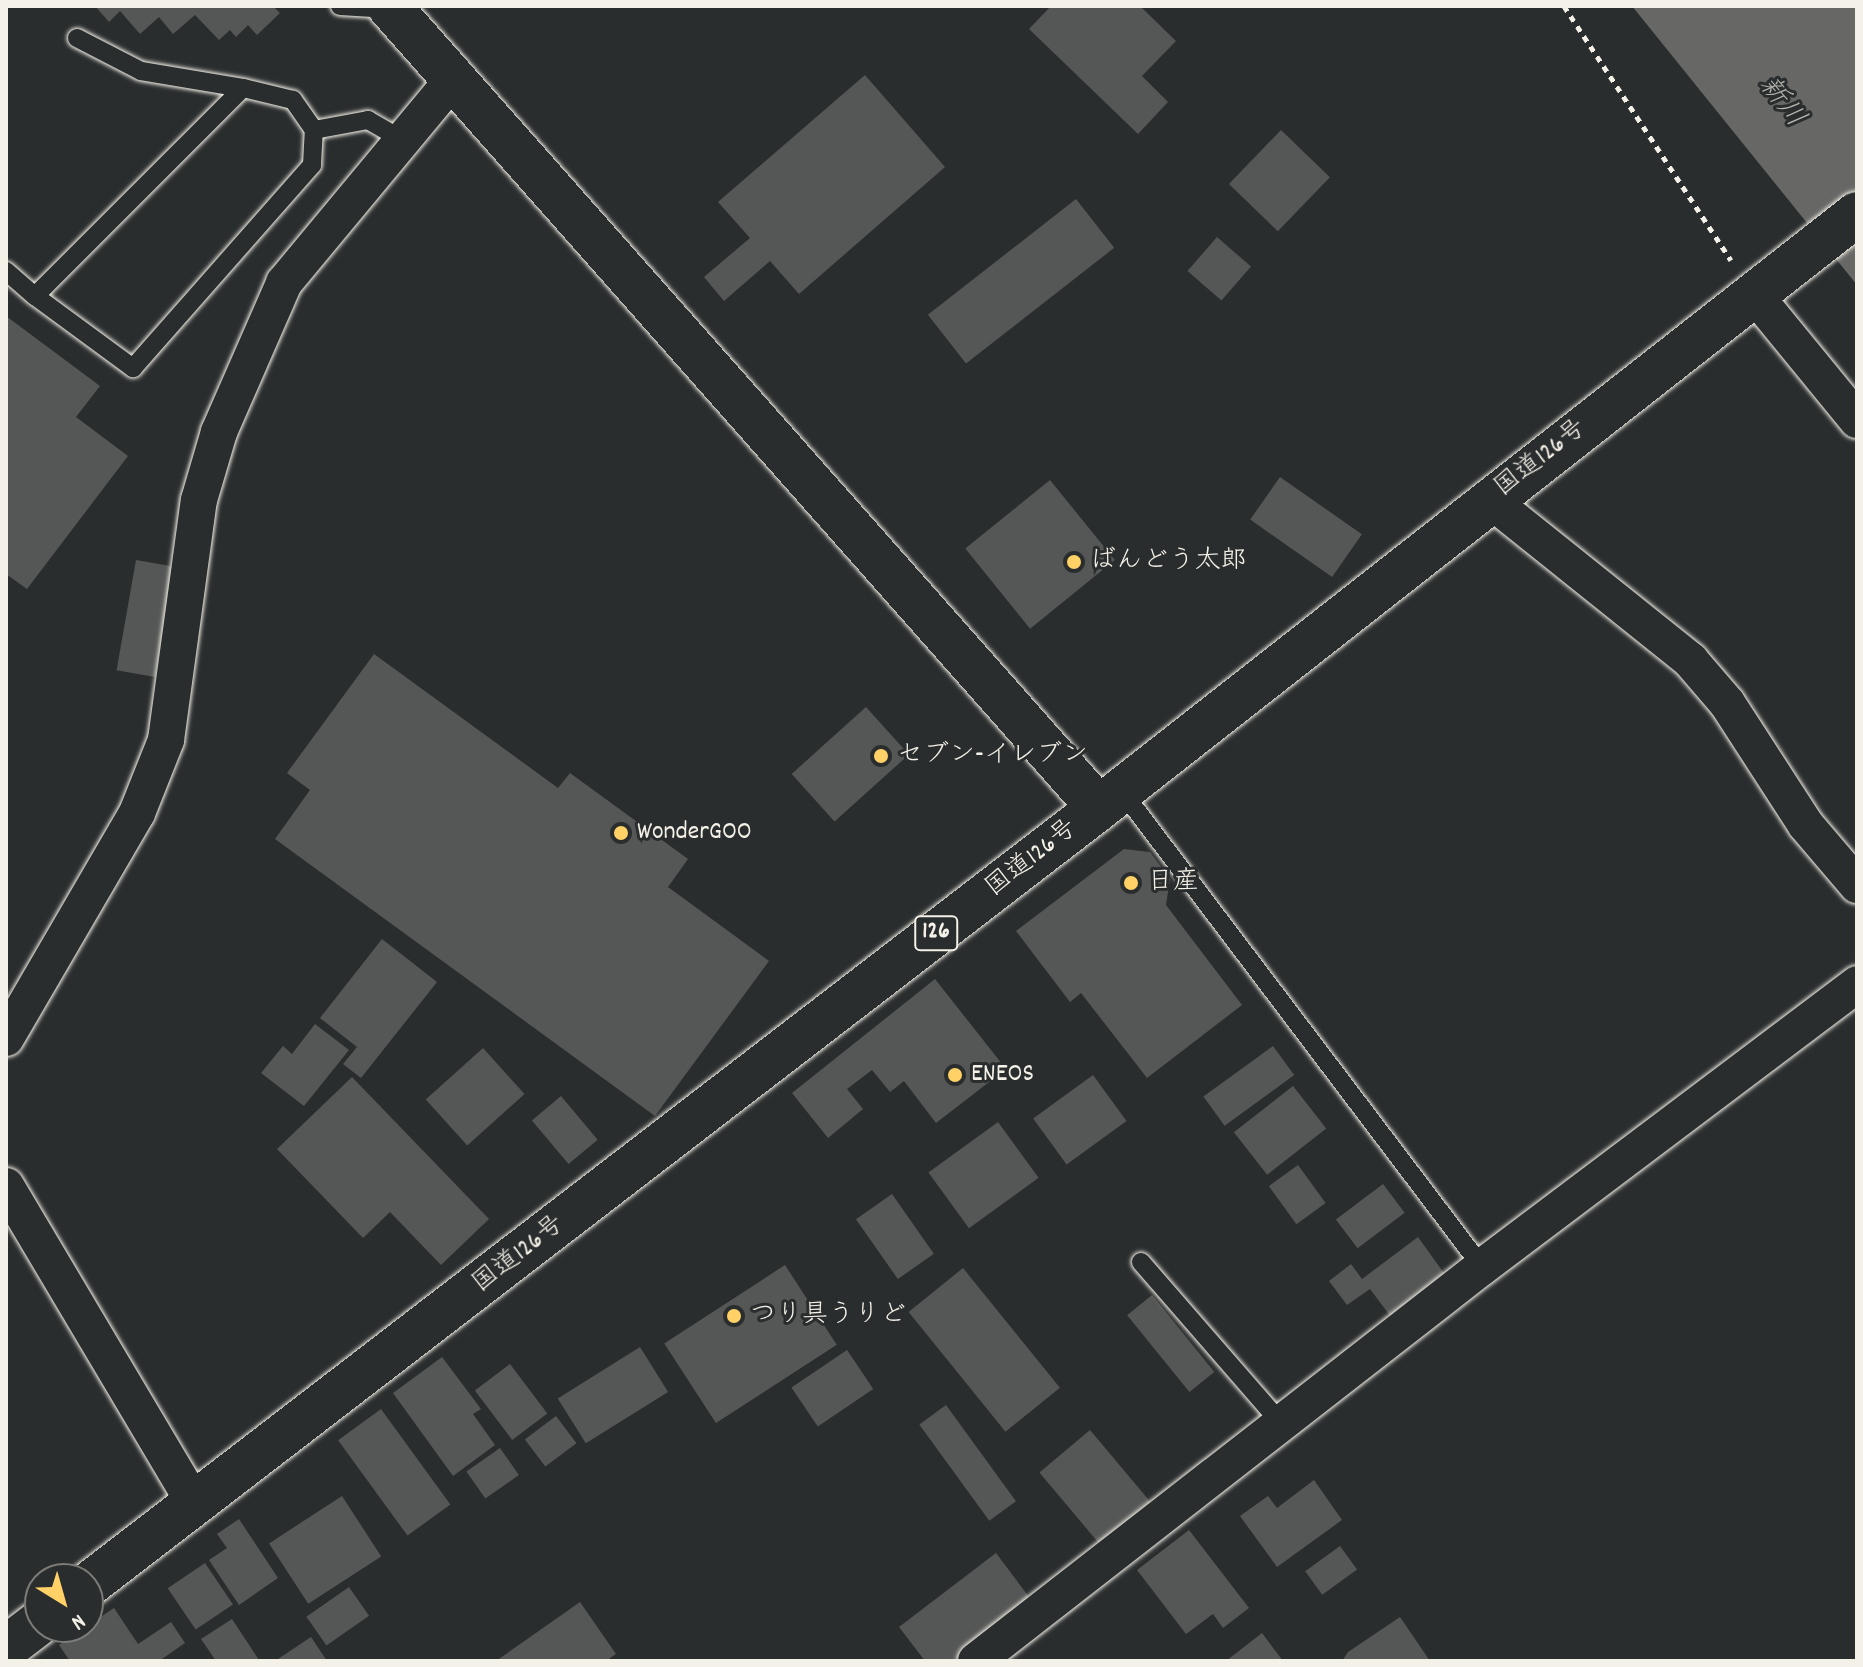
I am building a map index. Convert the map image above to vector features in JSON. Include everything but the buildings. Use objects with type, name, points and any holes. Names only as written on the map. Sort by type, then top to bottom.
[{"type":"main road","points":[[390,8],[1110,799]]},
{"type":"main road","name":"国道126号","points":[[104,1573],[1110,799],[1489,499],[1857,214]]},
{"type":"street","points":[[6,1038],[137,813],[166,740],[199,500],[219,432],[284,283],[454,78]]},
{"type":"street","points":[[1766,285],[1857,420]]},
{"type":"street","points":[[1489,499],[1690,660],[1727,703],[1806,825],[1857,885]]},
{"type":"street","points":[[976,1661],[1482,1267],[1857,984]]},
{"type":"street","points":[[6,1186],[195,1504]]},
{"type":"lane","points":[[340,6],[390,8]]},
{"type":"lane","points":[[6,271],[133,368],[312,165],[314,130],[293,100],[243,88],[141,71],[77,38]]},
{"type":"lane","points":[[35,296],[243,88]]},
{"type":"lane","points":[[314,130],[368,120],[402,140]]},
{"type":"lane","points":[[1110,799],[1482,1267]]},
{"type":"lane","points":[[1141,1262],[1282,1424]]},
{"type":"path","points":[[1564,6],[1766,285]]},
{"type":"water","name":"新川","points":[[1632,6],[1857,6],[1857,285]]},
{"type":"place","name":"ばんどう太郎","points":[[1074,562]]},
{"type":"place","name":"セブン-イレブン","points":[[881,756]]},
{"type":"place","name":"WonderGOO","points":[[621,833]]},
{"type":"place","name":"日産","points":[[1131,883]]},
{"type":"place","name":"ENEOS","points":[[955,1075]]},
{"type":"place","name":"つり具うりど","points":[[734,1316]]}]
